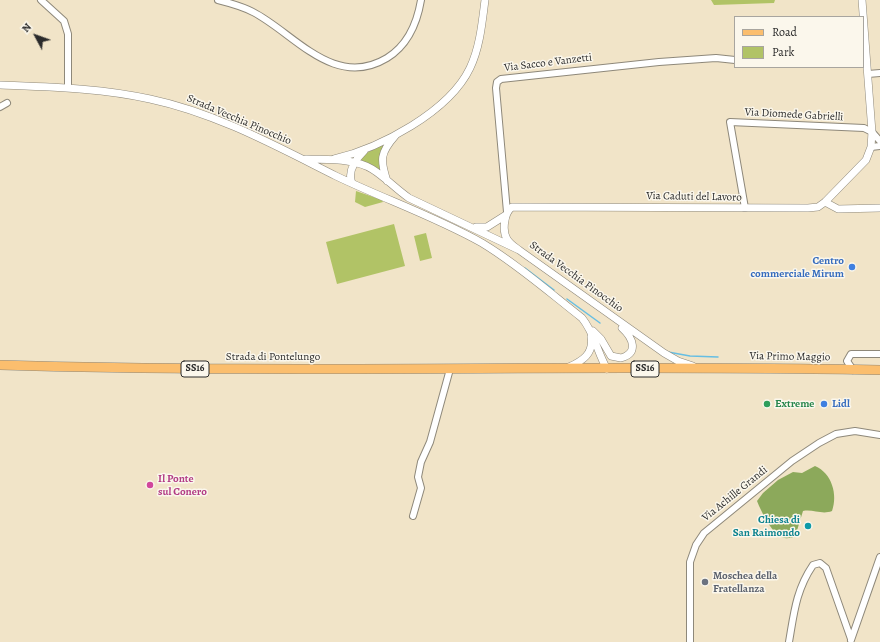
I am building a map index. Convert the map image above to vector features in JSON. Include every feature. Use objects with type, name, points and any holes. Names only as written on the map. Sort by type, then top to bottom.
[{"type":"main road","name":"Strada di Pontelungo","points":[[0,365],[147,368],[699,368]]},
{"type":"main road","name":"Via Primo Maggio","points":[[699,368],[880,370]]},
{"type":"street","points":[[41,0],[64,21],[68,34],[68,88]]},
{"type":"street","points":[[218,0],[232,3],[254,12],[318,57],[330,63],[355,67],[376,63],[398,50],[408,39],[414,27],[421,0]]},
{"type":"street","points":[[328,160],[350,155],[367,148],[399,132],[435,110],[463,80],[474,57],[485,0]]},
{"type":"street","points":[[862,0],[863,16]]},
{"type":"street","points":[[864,25],[872,132],[871,147],[866,160],[825,202],[838,209],[880,208]]},
{"type":"street","name":"Via Sacco e Vanzetti","points":[[519,250],[509,242],[505,235],[507,213],[496,88],[497,82],[502,79],[659,62],[716,58],[734,60]]},
{"type":"street","points":[[868,74],[880,73]]},
{"type":"street","name":"Strada Vecchia Pinocchio","points":[[0,85],[68,88],[149,99],[185,108],[218,120],[458,231],[482,244],[582,318],[590,327],[601,360],[607,369]]},
{"type":"street","points":[[0,107],[7,103]]},
{"type":"street","name":"Via Diomede Gabrielli","points":[[745,208],[730,122],[864,128],[872,132]]},
{"type":"street","points":[[387,181],[381,160],[387,144],[399,132]]},
{"type":"street","points":[[872,132],[880,141]]},
{"type":"street","points":[[871,147],[880,146]]},
{"type":"street","points":[[352,183],[350,175],[354,163],[367,148]]},
{"type":"street","name":"Strada Vecchia Pinocchio","points":[[303,159],[354,163],[371,169],[410,198],[468,224],[519,250],[664,353],[678,361],[699,368]]},
{"type":"street","name":"Via Caduti del Lavoro","points":[[507,213],[512,207],[808,208],[818,207],[825,202]]},
{"type":"street","points":[[468,224],[480,228],[487,227],[507,213]]},
{"type":"street","points":[[590,327],[601,339],[611,356],[625,357],[633,349],[632,339],[616,324],[610,315]]},
{"type":"street","points":[[565,368],[584,359],[589,353],[592,344],[590,327]]},
{"type":"street","points":[[853,370],[847,361],[851,354],[880,354]]},
{"type":"street","points":[[413,516],[421,488],[418,477],[421,462],[430,442],[450,369]]},
{"type":"street","name":"Via Achille Grandi","points":[[690,642],[690,562],[696,545],[704,533],[792,461],[819,443],[836,434],[855,431],[880,435]]},
{"type":"street","points":[[851,641],[880,557]]},
{"type":"street","points":[[789,642],[796,598],[804,579],[813,565],[820,563],[826,568],[851,641]]},
{"type":"green space","points":[[711,0],[775,0],[774,3],[714,5]]},
{"type":"green space","points":[[386,142],[379,159],[381,171],[359,161],[365,154]]},
{"type":"green space","points":[[356,191],[382,200],[383,202],[365,207],[355,202]]},
{"type":"green space","points":[[394,224],[405,266],[337,284],[326,242]]},
{"type":"green space","points":[[426,233],[432,258],[420,261],[414,236]]},
{"type":"green space","points":[[815,466],[826,474],[832,485],[834,492],[834,505],[832,511],[803,511],[795,537],[781,537],[768,523],[757,501],[763,493],[778,480],[793,472],[802,473]]},
{"type":"waterway","points":[[525,268],[554,290]]},
{"type":"waterway","points":[[567,299],[600,323]]},
{"type":"waterway","points":[[668,352],[690,356],[718,357]]},
{"type":"place","name":"Centro commerciale Mirum","points":[[852,267]]},
{"type":"place","name":"Extreme","points":[[767,404]]},
{"type":"place","name":"Lidl","points":[[824,404]]},
{"type":"place","name":"Il Ponte sul Conero","points":[[150,485]]},
{"type":"place","name":"Chiesa di San Raimondo","points":[[808,526]]},
{"type":"place","name":"Moschea della Fratellanza","points":[[705,582]]}]
